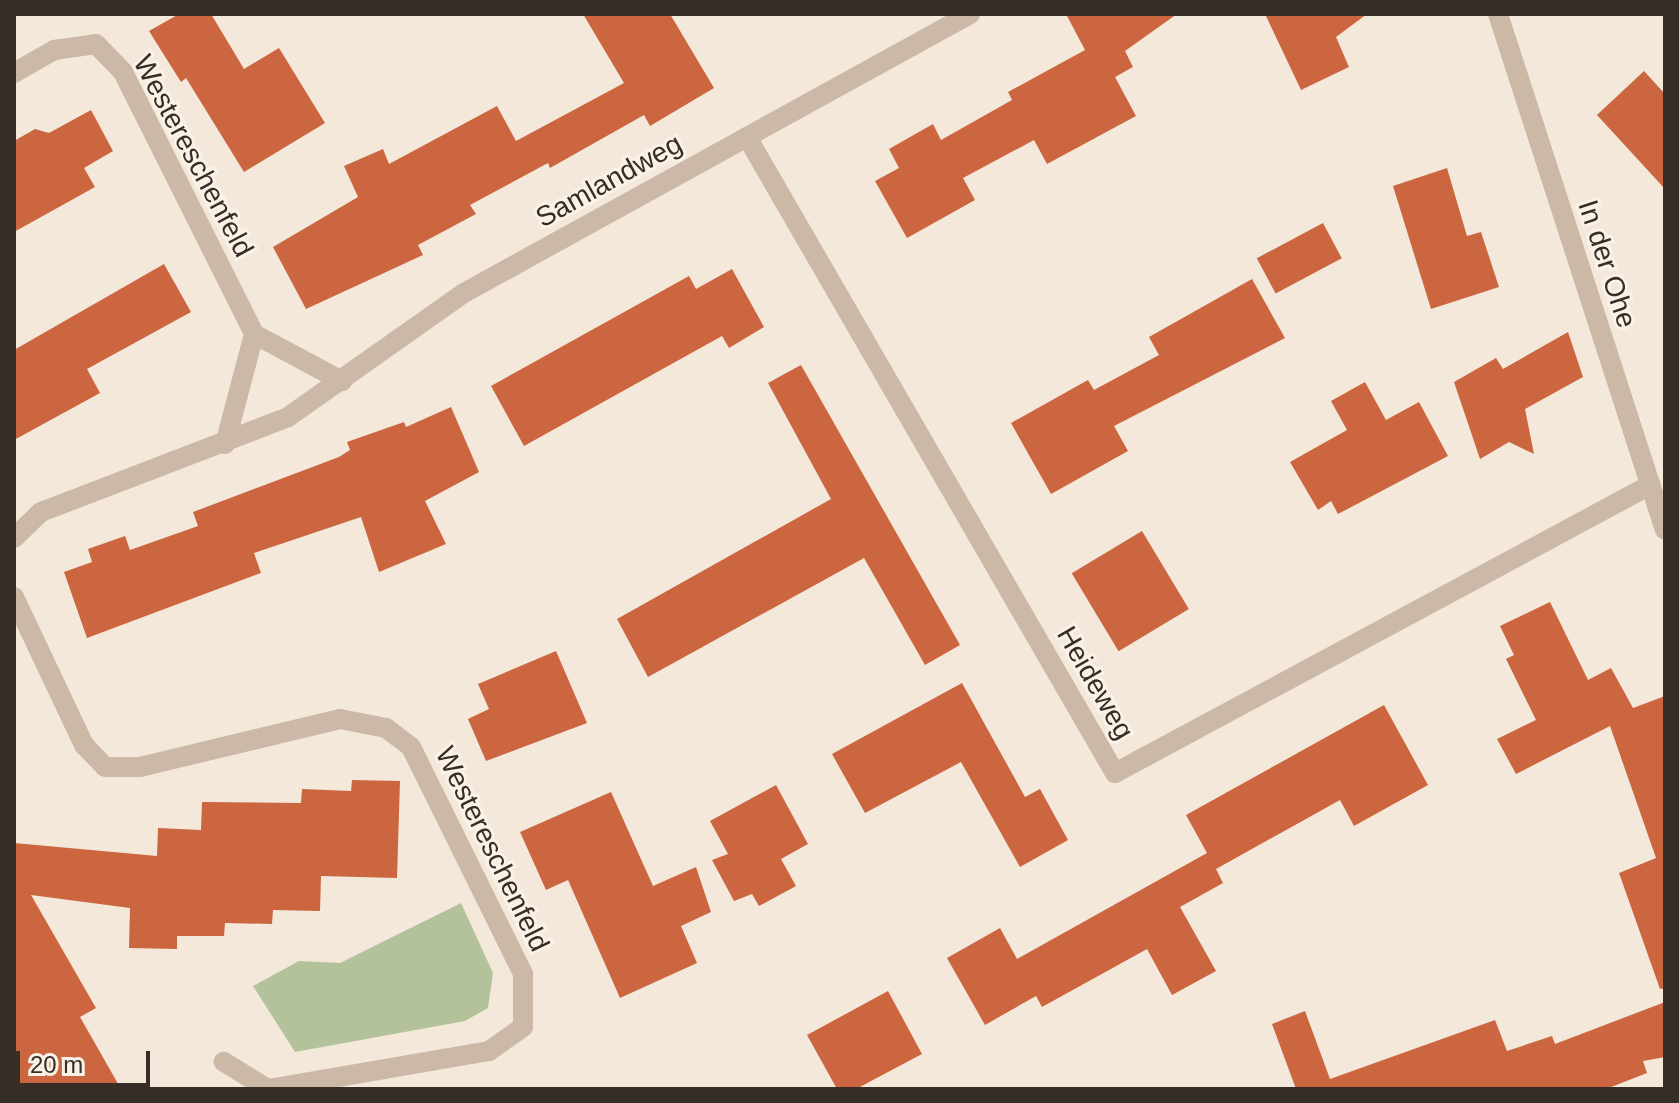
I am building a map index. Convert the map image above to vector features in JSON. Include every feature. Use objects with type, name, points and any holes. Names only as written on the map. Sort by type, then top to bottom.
[{"type":"street","name":"Samlandweg","points":[[225,444],[288,417],[464,293],[970,14]]},
{"type":"street","name":"In der Ohe","points":[[1498,14],[1665,530]]},
{"type":"street","name":"Westereschenfeld","points":[[14,73],[54,50],[96,44],[123,72],[254,334]]},
{"type":"street","name":"Heideweg","points":[[747,137],[1115,773],[1650,485]]},
{"type":"street","points":[[14,538],[41,512],[225,444],[254,334],[342,381]]},
{"type":"street","name":"Westereschenfeld","points":[[14,597],[84,745],[105,767],[140,767],[340,719],[386,728],[411,747],[523,974],[523,1027],[489,1051],[268,1089],[224,1062]]},
{"type":"green space","points":[[461,903],[493,973],[488,1008],[465,1021],[295,1052],[253,986],[299,961],[340,963]]},
{"type":"building","points":[[179,14],[211,14],[244,69],[279,48],[325,123],[244,172],[186,78],[181,82],[149,31]]},
{"type":"building","points":[[583,14],[670,14],[714,88],[650,126],[644,115],[550,168],[548,163],[470,205],[476,214],[418,245],[423,255],[306,309],[273,247],[358,197],[344,166],[383,149],[389,164],[497,106],[516,141],[624,83]]},
{"type":"building","points":[[1066,14],[1177,14],[1125,51],[1133,67],[1115,77],[1136,116],[1047,164],[1034,140],[963,178],[975,200],[907,238],[875,181],[899,168],[889,149],[933,124],[941,140],[1012,100],[1008,92],[1085,50]]},
{"type":"building","points":[[1265,14],[1367,14],[1336,37],[1349,67],[1301,90]]},
{"type":"building","points":[[1644,71],[1665,94],[1665,189],[1597,115]]},
{"type":"building","points":[[91,110],[113,151],[84,168],[95,187],[14,232],[14,141],[35,129],[49,133]]},
{"type":"building","points":[[1447,168],[1467,236],[1481,232],[1499,287],[1431,309],[1393,186]]},
{"type":"building","points":[[1323,223],[1342,258],[1276,294],[1257,258]]},
{"type":"building","points":[[164,264],[191,312],[87,369],[100,393],[14,440],[14,350]]},
{"type":"building","points":[[732,269],[764,327],[729,348],[722,336],[524,446],[491,386],[689,276],[696,289]]},
{"type":"building","points":[[1252,279],[1285,338],[1114,426],[1128,451],[1051,494],[1011,423],[1088,380],[1094,390],[1159,355],[1149,337]]},
{"type":"building","points":[[1568,332],[1583,377],[1525,409],[1534,454],[1509,442],[1480,459],[1454,382],[1496,358],[1503,369]]},
{"type":"building","points":[[801,365],[960,645],[925,665],[864,558],[648,677],[617,619],[831,499],[768,383]]},
{"type":"building","points":[[1365,382],[1386,420],[1419,402],[1448,456],[1338,514],[1331,501],[1318,510],[1290,462],[1347,430],[1331,401]]},
{"type":"building","points":[[451,407],[479,472],[425,501],[446,544],[379,572],[361,517],[254,553],[261,573],[87,638],[64,572],[92,562],[88,549],[125,536],[130,550],[198,526],[193,512],[339,457],[350,450],[347,442],[404,422],[406,427]]},
{"type":"building","points":[[1142,531],[1189,609],[1119,651],[1072,573]]},
{"type":"building","points":[[1550,602],[1588,680],[1611,668],[1633,708],[1665,696],[1665,988],[1660,989],[1619,873],[1656,858],[1610,726],[1516,774],[1497,739],[1536,720],[1506,659],[1514,655],[1500,626]]},
{"type":"building","points":[[556,651],[587,723],[486,761],[468,719],[489,709],[478,684]]},
{"type":"building","points":[[962,683],[1025,797],[1040,789],[1068,840],[1020,867],[961,762],[865,813],[832,754]]},
{"type":"building","points":[[1384,705],[1428,785],[1354,826],[1340,800],[1216,869],[1223,883],[1180,907],[1216,971],[1172,995],[1147,949],[1042,1007],[1036,996],[985,1025],[947,958],[1000,928],[1017,959],[1207,853],[1186,815]]},
{"type":"building","points":[[352,780],[400,781],[397,878],[321,876],[320,911],[273,910],[272,924],[225,923],[224,936],[177,936],[177,949],[129,948],[130,908],[31,895],[96,1008],[80,1017],[121,1089],[14,1089],[14,843],[157,856],[158,828],[201,830],[202,802],[301,803],[302,789],[351,791]]},
{"type":"building","points":[[776,785],[808,844],[781,859],[796,886],[759,906],[752,894],[734,901],[712,860],[728,854],[710,821]]},
{"type":"building","points":[[611,792],[653,886],[696,867],[711,912],[681,926],[697,963],[620,998],[568,880],[546,890],[520,832]]},
{"type":"building","points":[[888,991],[922,1054],[856,1089],[837,1089],[807,1035]]},
{"type":"building","points":[[1665,1002],[1665,1057],[1643,1061],[1647,1073],[1606,1089],[1296,1089],[1272,1024],[1305,1011],[1330,1079],[1495,1020],[1507,1051],[1552,1036],[1555,1044]]}]
